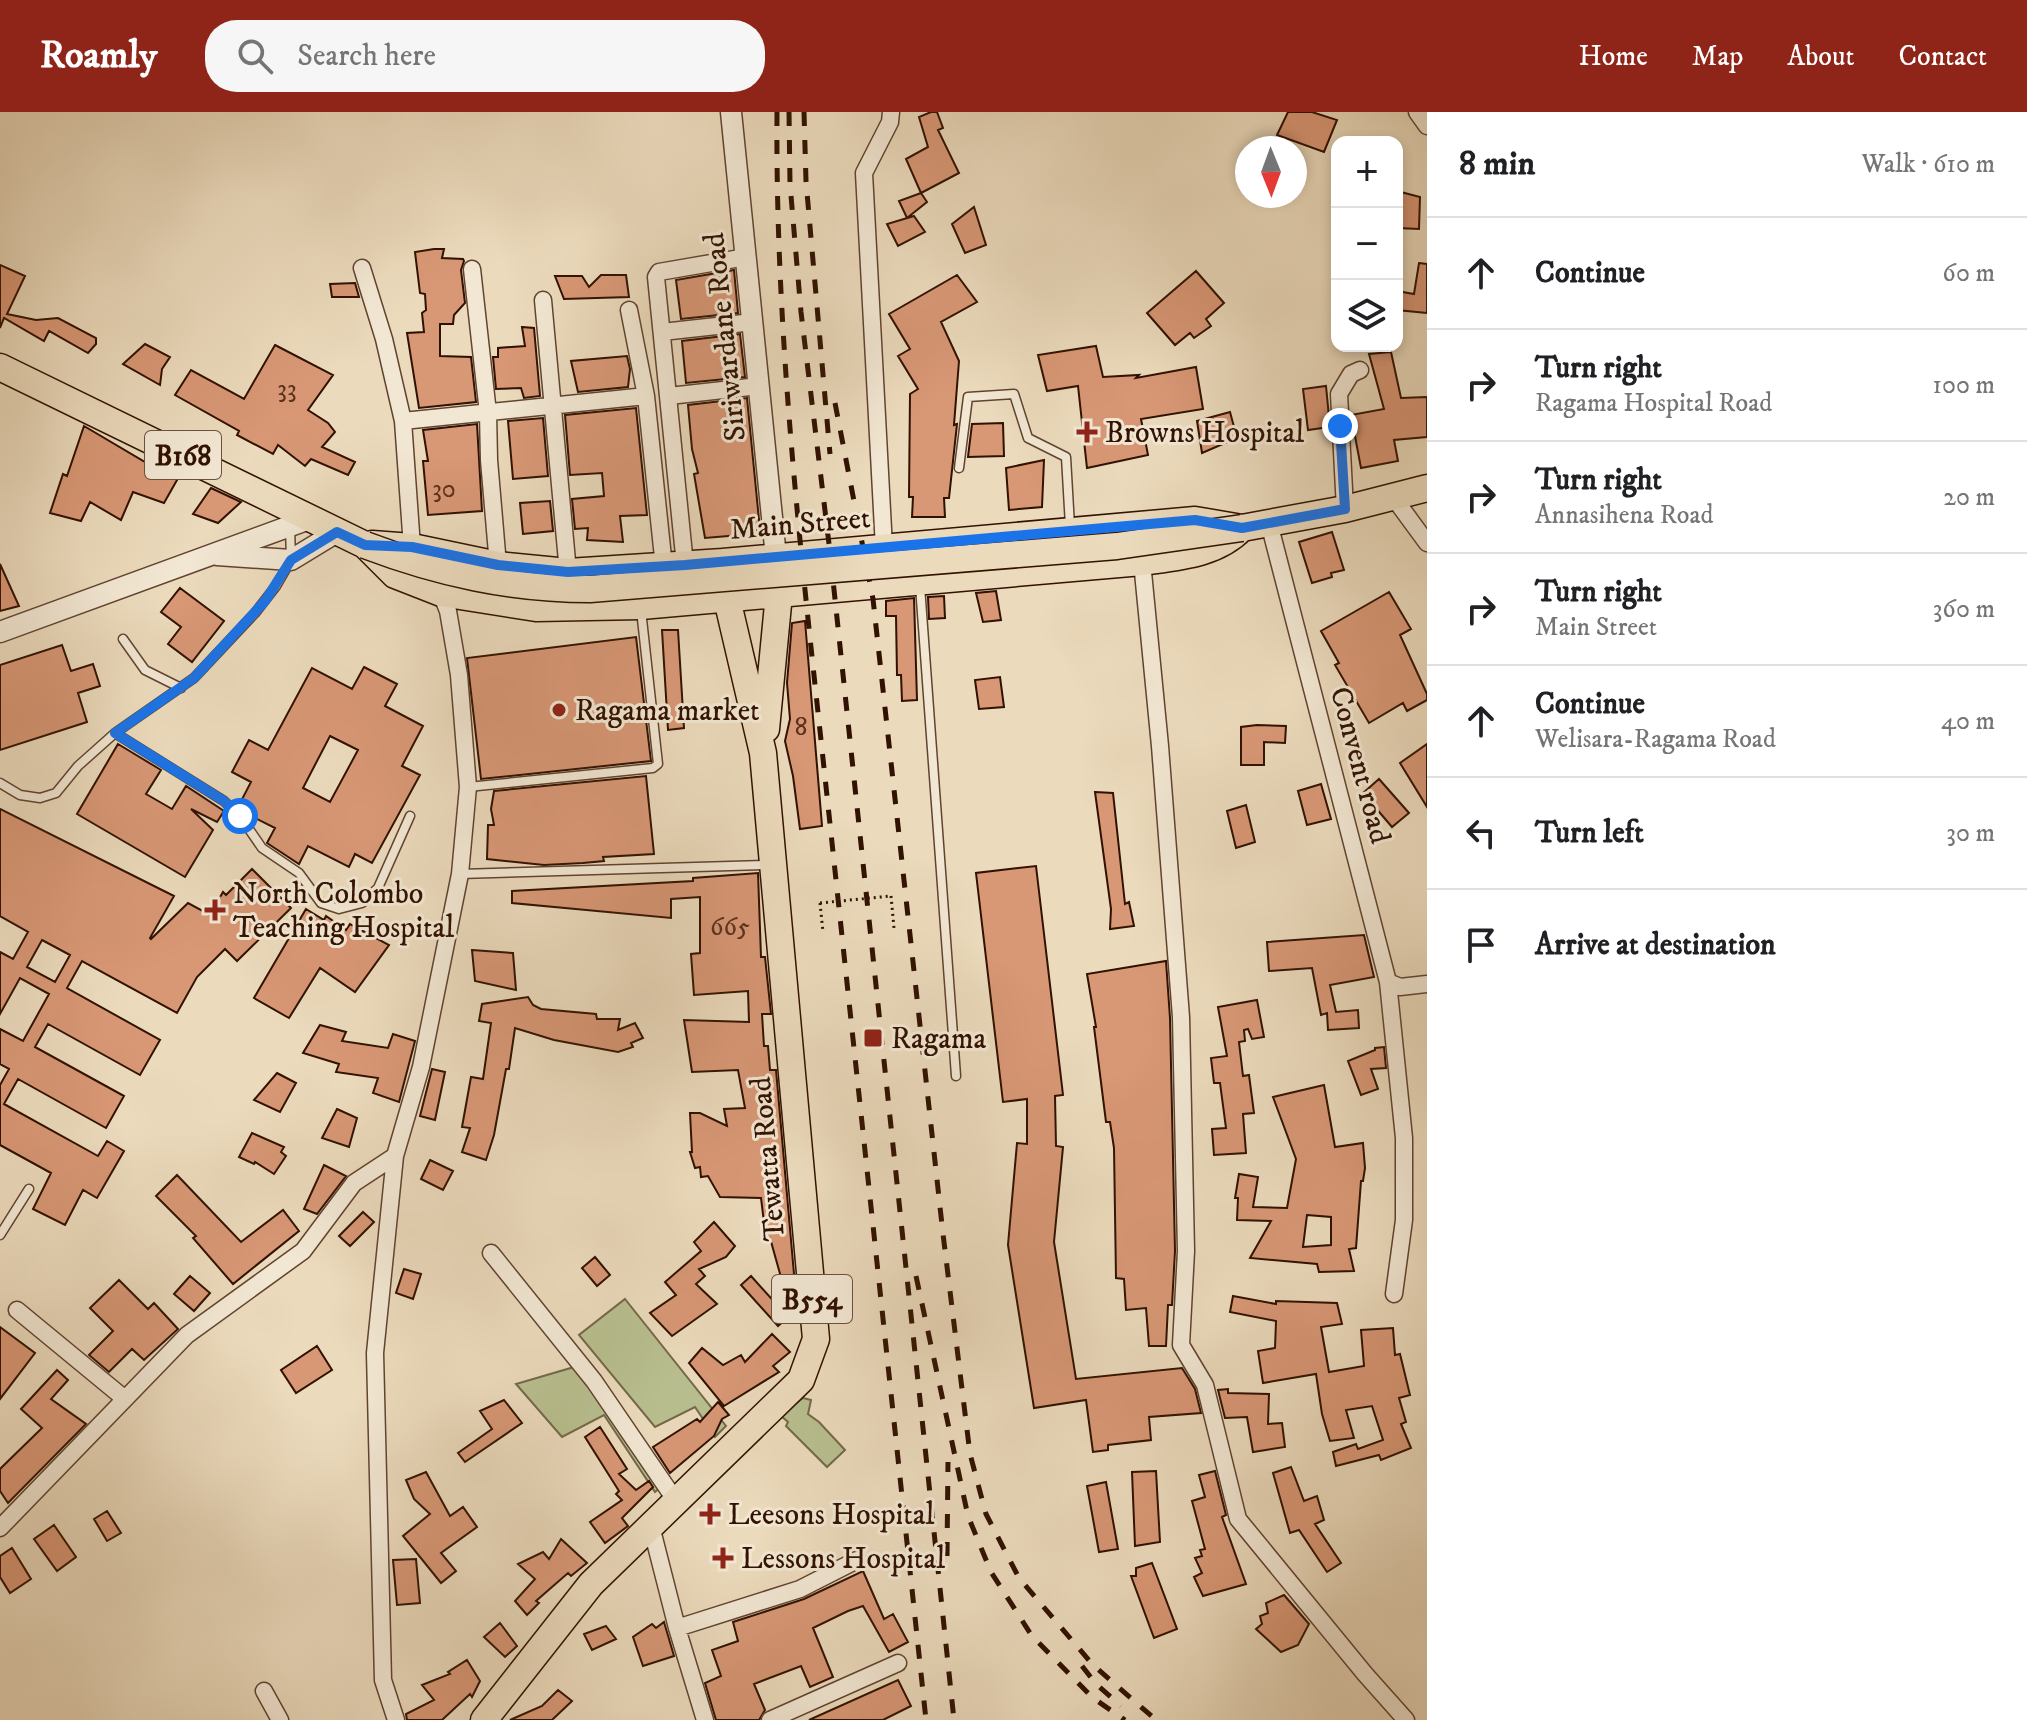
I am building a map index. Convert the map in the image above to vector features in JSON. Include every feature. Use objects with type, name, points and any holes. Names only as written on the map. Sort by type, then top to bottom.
[{"type":"main road","name":"B168","points":[[0,367],[301,522],[337,532],[416,564],[515,586],[580,589],[1105,547],[1242,528],[1345,509],[1427,488]]},
{"type":"main road","name":"Main Street","points":[[365,545],[412,547],[498,565],[568,572],[723,562],[1195,520],[1242,528]]},
{"type":"main road","name":"B168","points":[[365,545],[395,575],[441,593],[536,608],[641,606],[1142,562],[1195,555],[1233,538],[1242,528]]},
{"type":"main road","name":"Tewatta Road","points":[[763,753],[779,594],[776,557]]},
{"type":"main road","name":"Tewatta Road","points":[[484,1720],[591,1584],[801,1380],[816,1339],[763,753],[727,599],[723,562]]},
{"type":"street","name":"Siriwardane Road","points":[[731,112],[776,557]]},
{"type":"street","points":[[884,548],[864,173],[890,122],[891,112]]},
{"type":"street","points":[[1417,112],[1427,126]]},
{"type":"street","points":[[674,566],[669,396],[656,277],[659,272],[746,257]]},
{"type":"street","points":[[362,268],[384,339],[403,421],[412,547]]},
{"type":"street","points":[[472,269],[488,413],[498,565]]},
{"type":"street","points":[[543,300],[568,572]]},
{"type":"street","points":[[629,310],[674,566]]},
{"type":"street","points":[[662,332],[753,322]]},
{"type":"street","points":[[1345,509],[1339,394],[1351,374],[1360,370]]},
{"type":"street","points":[[669,396],[759,386]]},
{"type":"street","points":[[403,421],[646,396]]},
{"type":"street","points":[[1394,498],[1427,543]]},
{"type":"street","points":[[0,632],[301,522]]},
{"type":"street","name":"Convent road","points":[[1269,523],[1388,982],[1404,1138],[1404,1220],[1394,1294]]},
{"type":"street","points":[[209,554],[291,560],[337,532]]},
{"type":"street","points":[[1142,562],[1181,1017],[1186,1251],[1181,1345],[1205,1385],[1238,1519],[1406,1720]]},
{"type":"street","points":[[396,1720],[383,1680],[375,1353],[395,1156],[421,1067],[460,874],[468,787],[459,675],[448,611],[441,593]]},
{"type":"street","points":[[1388,982],[1400,987],[1427,984]]},
{"type":"street","points":[[2,1522],[187,1335],[303,1251],[354,1183],[395,1156]]},
{"type":"street","points":[[491,1253],[594,1381],[676,1501]]},
{"type":"street","points":[[17,1310],[125,1399]]},
{"type":"street","points":[[651,1526],[705,1720]]},
{"type":"street","points":[[677,1628],[800,1589],[857,1560]]},
{"type":"street","points":[[770,1720],[898,1663]]},
{"type":"street","points":[[264,1691],[280,1720]]},
{"type":"lane","points":[[959,468],[968,397],[1014,394],[1028,438],[1066,457],[1071,531]]},
{"type":"lane","points":[[0,783],[20,795],[30,797],[40,798],[56,793],[78,766],[115,733],[181,688],[255,613],[291,560],[301,522]]},
{"type":"lane","points":[[919,582],[956,1076]]},
{"type":"lane","points":[[468,787],[653,768],[658,764],[641,606]]},
{"type":"lane","points":[[123,639],[145,670],[181,688]]},
{"type":"lane","points":[[115,733],[224,801],[240,816],[262,848],[299,873],[321,903],[339,909],[362,903],[378,888],[410,816]]},
{"type":"lane","points":[[460,874],[773,865]]},
{"type":"lane","points":[[0,1235],[29,1189]]},
{"type":"path","points":[[823,932],[820,903],[891,896],[894,928]]},
{"type":"green space","points":[[625,1299],[726,1426],[715,1437],[695,1407],[655,1427],[579,1335]]},
{"type":"green space","points":[[581,1365],[662,1486],[655,1492],[604,1415],[562,1437],[516,1384]]},
{"type":"green space","points":[[803,1398],[811,1400],[808,1414],[845,1450],[827,1467],[786,1426],[788,1422],[780,1415]]},
{"type":"building","points":[[937,112],[943,128],[938,130],[959,173],[921,193],[906,159],[928,147],[919,117]]},
{"type":"building","points":[[1288,112],[1312,112],[1337,120],[1324,152],[1307,146],[1307,136],[1277,135]]},
{"type":"building","points":[[921,193],[927,202],[907,218],[899,201]]},
{"type":"building","points":[[1403,193],[1420,197],[1419,229],[1403,228]]},
{"type":"building","points":[[974,207],[986,245],[965,253],[952,224]]},
{"type":"building","points":[[914,216],[925,232],[898,246],[887,224]]},
{"type":"building","points":[[444,249],[442,258],[464,261],[461,270],[465,303],[454,315],[453,324],[440,324],[440,356],[471,357],[476,402],[419,408],[407,333],[424,332],[422,313],[426,310],[425,294],[420,293],[415,252]]},
{"type":"building","points":[[1419,263],[1427,264],[1427,313],[1403,311],[1403,292],[1414,294]]},
{"type":"building","points":[[0,265],[25,276],[7,314],[36,320],[58,318],[96,338],[96,344],[88,353],[49,331],[44,341],[4,318],[0,328]]},
{"type":"building","points":[[734,270],[738,313],[681,319],[676,280]]},
{"type":"building","points":[[1196,271],[1224,303],[1206,319],[1211,326],[1194,338],[1190,333],[1175,345],[1147,313]]},
{"type":"building","points":[[601,275],[626,275],[629,297],[564,299],[555,276],[582,276],[589,287]]},
{"type":"building","points":[[957,275],[977,302],[941,322],[959,361],[954,425],[957,424],[949,498],[944,498],[945,517],[912,517],[913,497],[909,497],[910,394],[918,389],[898,356],[910,349],[889,314]]},
{"type":"building","points":[[355,283],[359,297],[332,297],[330,284]]},
{"type":"building","points":[[522,327],[534,328],[540,396],[524,398],[521,388],[496,389],[493,357],[498,357],[498,348],[525,346]]},
{"type":"building","points":[[740,334],[745,377],[686,383],[682,341]]},
{"type":"building","points":[[145,344],[170,357],[162,369],[160,385],[123,364]]},
{"type":"building","points":[[275,345],[333,375],[308,410],[328,423],[335,432],[322,447],[355,462],[348,475],[311,459],[305,466],[278,445],[273,454],[175,395],[191,370],[244,399]]},
{"type":"building","points":[[1096,346],[1103,377],[1139,375],[1136,378],[1196,367],[1203,409],[1141,419],[1148,455],[1087,468],[1078,386],[1047,391],[1038,355]]},
{"type":"building","points":[[1391,352],[1401,398],[1427,397],[1427,437],[1394,440],[1398,461],[1361,468],[1351,415],[1384,409],[1369,354]]},
{"type":"building","points":[[627,356],[630,369],[628,387],[578,392],[571,361]]},
{"type":"building","points":[[1326,386],[1330,427],[1308,430],[1303,389]]},
{"type":"building","points":[[747,398],[760,530],[752,531],[752,534],[705,538],[694,474],[698,473],[692,449],[688,405]]},
{"type":"building","points":[[636,408],[647,515],[620,516],[623,542],[587,540],[588,528],[575,529],[572,499],[604,496],[602,473],[570,475],[565,415]]},
{"type":"building","points":[[1230,412],[1237,438],[1202,453],[1197,421]]},
{"type":"building","points":[[543,418],[548,476],[513,479],[508,421]]},
{"type":"building","points":[[1003,423],[1004,456],[968,457],[972,424]]},
{"type":"building","points":[[477,424],[482,511],[428,515],[423,461],[428,461],[423,430]]},
{"type":"building","points":[[84,426],[162,472],[165,465],[181,473],[164,503],[133,492],[121,520],[90,502],[81,521],[50,513]]},
{"type":"building","points":[[1044,460],[1042,507],[1009,510],[1006,468]]},
{"type":"building","points":[[211,488],[241,502],[218,523],[193,514]]},
{"type":"building","points":[[550,501],[553,531],[523,534],[520,503]]},
{"type":"building","points":[[1332,532],[1344,570],[1312,583],[1299,542]]},
{"type":"building","points":[[0,564],[19,606],[0,611]]},
{"type":"building","points":[[180,588],[224,621],[192,662],[168,644],[181,627],[161,612]]},
{"type":"building","points":[[996,591],[1001,620],[983,622],[976,593]]},
{"type":"building","points":[[1389,592],[1411,629],[1400,635],[1427,700],[1407,711],[1403,703],[1369,723],[1335,665],[1339,663],[1321,631]]},
{"type":"building","points":[[944,596],[945,618],[929,619],[928,597]]},
{"type":"building","points":[[914,598],[917,700],[902,701],[901,675],[897,675],[896,616],[886,616],[886,601]]},
{"type":"building","points":[[805,621],[822,826],[800,829],[785,741],[790,719],[787,683],[792,623]]},
{"type":"building","points":[[662,630],[678,630],[684,728],[668,730]]},
{"type":"building","name":"Ragama market","points":[[636,637],[651,761],[481,779],[467,658]]},
{"type":"building","points":[[62,645],[71,671],[93,664],[100,686],[78,693],[87,722],[0,750],[0,665]]},
{"type":"building","points":[[364,667],[397,684],[385,706],[423,726],[402,766],[420,775],[372,863],[355,854],[349,867],[308,846],[299,864],[267,843],[275,828],[247,814],[239,805],[251,782],[232,772],[249,740],[268,750],[312,668],[352,689]],"holes":[[[330,736],[358,750],[330,802],[303,788]]]},
{"type":"building","points":[[1000,677],[1004,707],[979,709],[975,680]]},
{"type":"building","points":[[1286,726],[1285,743],[1264,742],[1264,765],[1241,765],[1241,727]]},
{"type":"building","points":[[118,744],[161,770],[146,794],[172,809],[186,786],[224,811],[217,822],[191,809],[213,830],[185,877],[77,814]]},
{"type":"building","points":[[1427,744],[1427,807],[1400,763]]},
{"type":"building","points":[[646,776],[654,854],[544,865],[487,859],[488,825],[494,825],[491,809],[494,791]]},
{"type":"building","points":[[1379,779],[1409,813],[1392,827],[1363,793]]},
{"type":"building","points":[[1321,784],[1331,819],[1307,825],[1298,791]]},
{"type":"building","points":[[1095,792],[1113,793],[1125,904],[1129,902],[1134,926],[1110,929],[1111,909]]},
{"type":"building","points":[[1246,805],[1255,842],[1236,848],[1227,811]]},
{"type":"building","points":[[0,809],[174,896],[151,939],[188,903],[210,915],[223,892],[226,895],[252,869],[291,908],[237,961],[225,949],[197,977],[177,1013],[82,961],[67,988],[160,1040],[140,1075],[48,1024],[35,1047],[124,1096],[106,1128],[18,1079],[4,1104],[98,1156],[107,1141],[124,1151],[97,1198],[83,1190],[65,1225],[33,1209],[51,1173],[0,1145],[0,1085],[9,1069],[0,1064],[0,1029],[23,1041],[49,994],[20,978],[0,1014],[0,952],[13,959],[28,932],[0,916]],"holes":[[[42,940],[70,955],[55,982],[27,967]]]},
{"type":"building","points":[[1036,866],[1063,1095],[1055,1096],[1056,1146],[1063,1147],[1054,1242],[1076,1379],[1182,1368],[1195,1389],[1201,1413],[1149,1417],[1151,1440],[1108,1445],[1108,1450],[1093,1452],[1086,1400],[1034,1408],[1008,1245],[1017,1143],[1027,1144],[1027,1099],[1003,1102],[976,873]]},
{"type":"building","points":[[758,873],[761,957],[765,957],[771,1014],[762,1014],[764,1046],[768,1046],[770,1070],[776,1070],[797,1308],[791,1313],[770,1238],[766,1239],[761,1198],[720,1197],[708,1176],[701,1177],[700,1167],[695,1168],[690,1152],[690,1113],[700,1113],[727,1126],[724,1109],[745,1108],[738,1070],[692,1072],[684,1020],[749,1022],[748,991],[694,995],[691,954],[700,953],[700,897],[671,899],[671,918],[512,903],[512,891],[693,881],[693,878]]},
{"type":"building","points":[[306,909],[324,920],[326,916],[346,930],[350,924],[389,945],[355,992],[320,968],[289,1018],[254,998]]},
{"type":"building","points":[[1364,935],[1374,977],[1330,985],[1336,1012],[1358,1010],[1359,1028],[1328,1030],[1327,1013],[1321,1015],[1312,968],[1269,971],[1267,942]]},
{"type":"building","points":[[472,950],[513,953],[516,990],[475,981]]},
{"type":"building","points":[[1166,961],[1175,1251],[1166,1346],[1149,1346],[1146,1308],[1126,1310],[1124,1279],[1116,1278],[1114,1148],[1110,1122],[1106,1122],[1087,974]]},
{"type":"building","points":[[528,997],[533,1005],[541,1009],[596,1014],[597,1019],[620,1019],[618,1030],[635,1023],[643,1038],[631,1043],[633,1047],[618,1052],[554,1040],[515,1028],[509,1069],[506,1069],[494,1135],[486,1160],[462,1152],[470,1128],[462,1127],[471,1077],[483,1079],[491,1023],[479,1021],[482,1004]]},
{"type":"building","points":[[1257,1000],[1264,1037],[1252,1039],[1248,1029],[1244,1030],[1245,1041],[1239,1042],[1243,1076],[1249,1075],[1254,1113],[1243,1114],[1246,1153],[1214,1155],[1212,1129],[1226,1128],[1220,1083],[1214,1083],[1211,1058],[1227,1056],[1218,1007]]},
{"type":"building","points":[[320,1025],[346,1032],[342,1041],[388,1048],[393,1034],[415,1041],[399,1102],[373,1093],[378,1078],[336,1072],[339,1064],[303,1053]]},
{"type":"building","points":[[1384,1047],[1386,1068],[1371,1069],[1378,1089],[1361,1095],[1348,1061]]},
{"type":"building","points":[[432,1069],[445,1072],[435,1120],[420,1116]]},
{"type":"building","points":[[277,1073],[296,1083],[280,1112],[254,1100]]},
{"type":"building","points":[[1324,1085],[1335,1147],[1363,1143],[1365,1168],[1361,1181],[1356,1248],[1349,1249],[1354,1271],[1319,1272],[1317,1264],[1250,1258],[1271,1221],[1237,1220],[1238,1198],[1235,1198],[1239,1174],[1258,1177],[1253,1207],[1287,1208],[1296,1159],[1273,1097]],"holes":[[[1307,1215],[1331,1217],[1331,1245],[1303,1247]]]},
{"type":"building","points":[[337,1109],[357,1118],[349,1147],[322,1138]]},
{"type":"building","points":[[252,1133],[284,1147],[281,1152],[286,1156],[274,1174],[255,1162],[239,1157]]},
{"type":"building","points":[[430,1160],[453,1171],[443,1190],[421,1179]]},
{"type":"building","points":[[324,1165],[346,1176],[317,1214],[304,1209]]},
{"type":"building","points":[[177,1175],[241,1242],[283,1210],[299,1231],[233,1284],[193,1238],[196,1236],[156,1196]]},
{"type":"building","points":[[363,1212],[374,1222],[350,1246],[339,1236]]},
{"type":"building","points":[[714,1222],[735,1246],[726,1257],[699,1269],[705,1276],[696,1284],[717,1304],[672,1336],[650,1313],[676,1295],[665,1282],[701,1251],[694,1242]]},
{"type":"building","points":[[595,1257],[610,1275],[597,1286],[582,1268]]},
{"type":"building","points":[[404,1269],[421,1274],[413,1299],[396,1293]]},
{"type":"building","points":[[190,1276],[210,1293],[194,1311],[174,1294]]},
{"type":"building","points":[[751,1276],[788,1317],[778,1326],[741,1285]]},
{"type":"building","points":[[119,1280],[148,1309],[154,1303],[178,1329],[144,1360],[132,1349],[109,1372],[89,1355],[113,1331],[90,1308]]},
{"type":"building","points":[[1233,1296],[1276,1304],[1276,1301],[1337,1303],[1342,1324],[1321,1327],[1329,1372],[1364,1366],[1361,1330],[1393,1328],[1395,1355],[1400,1354],[1410,1395],[1399,1398],[1406,1422],[1401,1424],[1411,1448],[1381,1460],[1379,1455],[1336,1466],[1333,1452],[1356,1444],[1358,1449],[1383,1440],[1372,1406],[1346,1410],[1354,1438],[1330,1441],[1316,1374],[1263,1383],[1258,1351],[1275,1348],[1276,1321],[1230,1312]]},
{"type":"building","points":[[0,1327],[35,1353],[0,1399]]},
{"type":"building","points":[[772,1334],[790,1352],[773,1366],[779,1372],[724,1406],[689,1363],[702,1348],[723,1365],[741,1355],[745,1362]]},
{"type":"building","points":[[317,1346],[332,1370],[296,1393],[281,1370]]},
{"type":"building","points":[[57,1370],[68,1380],[51,1399],[86,1424],[8,1503],[0,1491],[0,1469],[42,1428],[21,1409]]},
{"type":"building","points":[[1228,1389],[1228,1393],[1269,1394],[1268,1424],[1282,1423],[1285,1447],[1253,1452],[1247,1417],[1225,1418],[1218,1390]]},
{"type":"building","points":[[504,1400],[522,1423],[465,1462],[458,1453],[492,1429],[480,1411]]},
{"type":"building","points":[[718,1402],[729,1415],[722,1419],[714,1436],[670,1473],[653,1447],[697,1419],[700,1422]]},
{"type":"building","points":[[600,1427],[627,1469],[619,1474],[636,1490],[649,1481],[653,1487],[622,1518],[628,1526],[605,1543],[590,1522],[622,1500],[585,1437]]},
{"type":"building","points":[[1291,1467],[1304,1501],[1317,1496],[1324,1520],[1315,1524],[1341,1563],[1327,1572],[1299,1530],[1290,1533],[1273,1473]]},
{"type":"building","points":[[1156,1471],[1160,1542],[1135,1546],[1132,1472]]},
{"type":"building","points":[[1215,1471],[1226,1515],[1222,1517],[1246,1584],[1203,1596],[1194,1577],[1202,1573],[1195,1558],[1202,1556],[1200,1550],[1205,1549],[1192,1501],[1205,1497],[1199,1475]]},
{"type":"building","points":[[426,1472],[450,1516],[463,1507],[477,1527],[441,1553],[456,1571],[441,1583],[403,1536],[430,1514],[414,1499],[406,1480]]},
{"type":"building","points":[[1106,1482],[1118,1549],[1099,1552],[1087,1486]]},
{"type":"building","points":[[107,1511],[121,1533],[107,1541],[94,1519]]},
{"type":"building","points":[[54,1525],[76,1557],[57,1571],[34,1539]]},
{"type":"building","points":[[561,1539],[587,1563],[571,1576],[568,1573],[536,1601],[539,1603],[527,1615],[515,1601],[535,1579],[518,1564],[543,1552],[549,1559]]},
{"type":"building","points":[[12,1548],[31,1579],[10,1593],[0,1577],[0,1556]]},
{"type":"building","points":[[416,1559],[420,1603],[397,1605],[393,1560]]},
{"type":"building","points":[[1152,1563],[1177,1629],[1154,1638],[1131,1576],[1136,1576],[1136,1568]]},
{"type":"building","points":[[863,1571],[884,1619],[893,1614],[908,1642],[889,1652],[863,1606],[848,1611],[813,1628],[833,1677],[810,1687],[801,1666],[754,1684],[765,1710],[759,1720],[716,1720],[705,1683],[721,1676],[712,1650],[738,1641],[733,1622],[804,1599]]},
{"type":"building","points":[[1284,1595],[1309,1624],[1298,1645],[1281,1652],[1256,1629],[1262,1624],[1260,1616],[1268,1613],[1266,1603]]},
{"type":"building","points":[[664,1622],[674,1656],[643,1666],[633,1637],[652,1624],[656,1628]]},
{"type":"building","points":[[500,1623],[517,1646],[505,1657],[484,1637]]},
{"type":"building","points":[[606,1626],[616,1639],[592,1650],[584,1634]]},
{"type":"building","points":[[467,1660],[480,1681],[472,1697],[470,1694],[442,1720],[407,1720],[406,1714],[434,1700],[422,1685],[450,1674],[448,1672]]},
{"type":"building","points":[[898,1680],[911,1706],[883,1720],[809,1720]]},
{"type":"building","points":[[558,1690],[572,1701],[552,1720],[510,1720],[542,1706]]},
{"type":"railway","points":[[777,112],[781,290],[793,468],[926,1720]]},
{"type":"railway","points":[[789,112],[790,184],[801,312],[830,552],[954,1720]]},
{"type":"railway","points":[[804,112],[806,181],[830,454]]},
{"type":"railway","points":[[835,403],[873,599],[970,1454],[986,1514],[1019,1578],[1093,1665],[1156,1720]]},
{"type":"railway","points":[[916,1276],[968,1516],[991,1572],[1032,1636],[1093,1698],[1125,1720]]},
{"type":"railway","points":[[947,1556],[948,1462]]},
{"type":"railway","points":[[1082,1666],[1096,1684],[1121,1706]]},
{"type":"place","name":"Browns Hospital","points":[[1087,432]]},
{"type":"place","name":"Ragama market","points":[[559,710]]},
{"type":"place","name":"North Colombo Teaching Hospital","points":[[215,910]]},
{"type":"place","name":"Ragama","points":[[873,1038]]},
{"type":"place","name":"Leesons Hospital","points":[[710,1514]]},
{"type":"place","name":"Lessons Hospital","points":[[723,1558]]},
{"type":"route","points":[[240,816],[224,801],[115,733],[194,678],[265,601],[291,560],[337,532],[365,545],[412,547],[498,565],[568,572],[685,565],[1195,520],[1242,528],[1345,509],[1340,426]]}]
